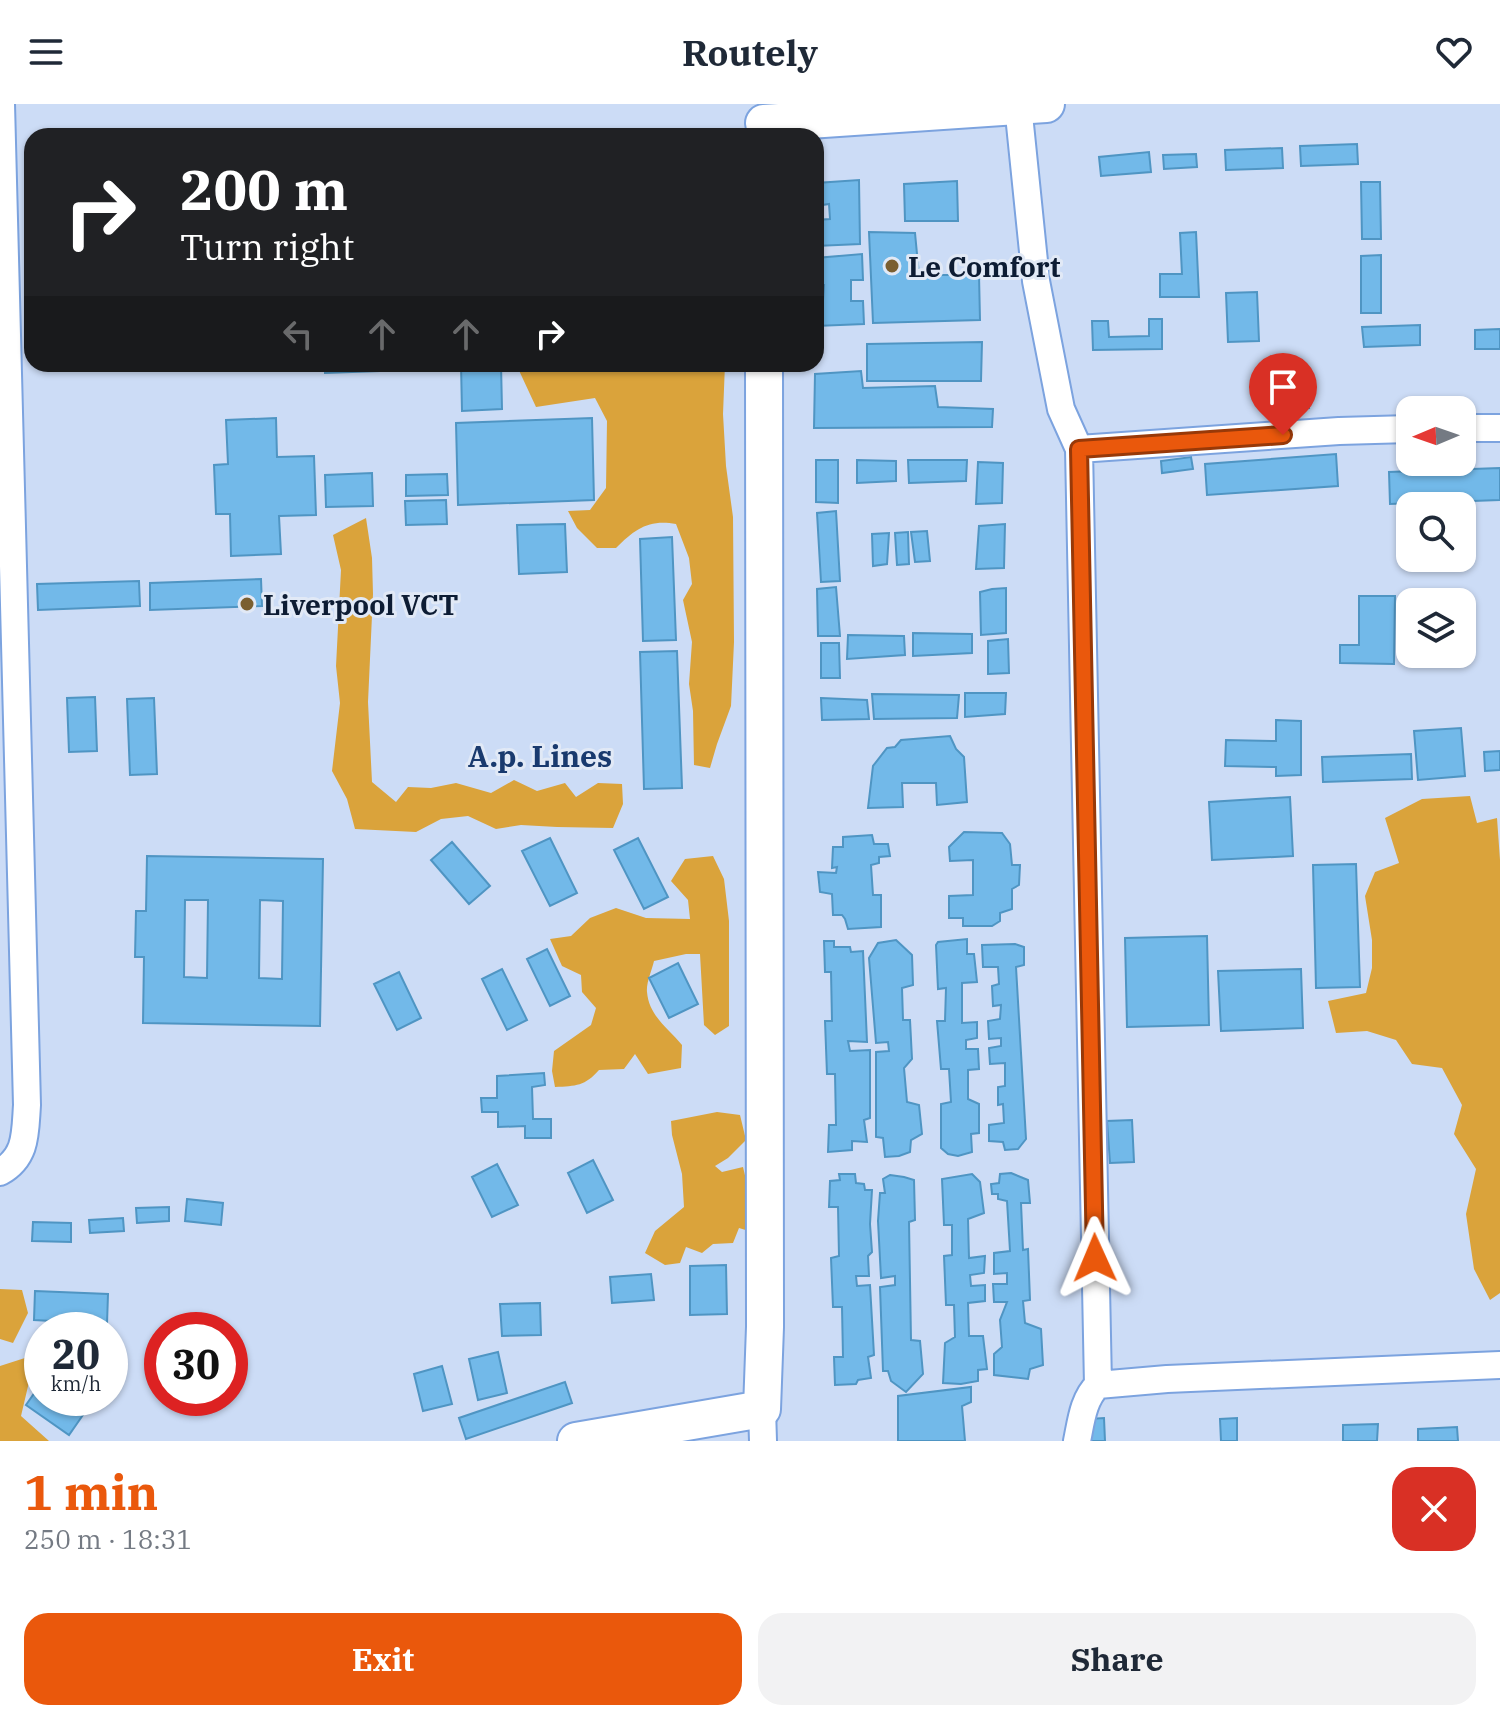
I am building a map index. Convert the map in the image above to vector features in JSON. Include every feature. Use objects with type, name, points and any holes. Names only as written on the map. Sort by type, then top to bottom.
[{"type":"main road","points":[[763,121],[1046,104]]},
{"type":"main road","points":[[576,1441],[762,1425],[765,1327],[764,372]]},
{"type":"street","points":[[0,1172],[22,1150],[27,1105],[6,559],[1,104]]},
{"type":"street","points":[[1018,105],[1036,281],[1061,409],[1079,449],[1098,1385]]},
{"type":"street","points":[[1476,428],[1500,428]]},
{"type":"street","points":[[1079,449],[1396,429]]},
{"type":"street","points":[[1077,1441],[1086,1404],[1098,1385],[1167,1379],[1500,1365]]},
{"type":"shaded area","points":[[520,372],[725,372],[723,414],[733,517],[734,642],[731,706],[710,768],[694,765],[689,684],[692,642],[683,600],[692,584],[689,558],[676,524],[650,524],[616,548],[597,548],[577,528],[568,511],[590,510],[606,488],[607,421],[595,398],[536,407]]},
{"type":"shaded area","points":[[366,518],[373,594],[368,702],[372,782],[396,802],[408,787],[431,788],[456,783],[491,793],[514,780],[537,791],[565,783],[576,797],[598,783],[622,784],[623,804],[613,828],[521,825],[496,829],[468,816],[441,819],[416,832],[355,829],[347,799],[332,771],[340,703],[336,666],[341,570],[333,535]]},
{"type":"shaded area","points":[[1470,796],[1477,823],[1497,818],[1500,860],[1500,1293],[1490,1300],[1474,1269],[1466,1214],[1476,1169],[1454,1134],[1462,1105],[1442,1068],[1412,1064],[1396,1040],[1367,1031],[1336,1033],[1328,1001],[1366,993],[1372,968],[1372,940],[1365,896],[1375,872],[1399,863],[1385,818],[1422,799]]},
{"type":"shaded area","points":[[713,856],[724,879],[729,921],[729,1026],[715,1035],[704,1025],[700,954],[654,961],[647,985],[651,1008],[682,1045],[681,1068],[648,1074],[635,1054],[624,1069],[599,1070],[580,1084],[555,1087],[552,1071],[554,1051],[591,1025],[596,1008],[582,992],[581,975],[562,966],[550,939],[571,936],[590,918],[616,908],[646,918],[690,919],[688,900],[671,881],[685,859]]},
{"type":"shaded area","points":[[717,1112],[740,1115],[746,1140],[715,1166],[722,1172],[743,1167],[750,1196],[752,1232],[739,1228],[733,1243],[713,1244],[702,1253],[686,1247],[680,1263],[665,1265],[645,1253],[655,1231],[684,1207],[682,1174],[671,1121]]},
{"type":"shaded area","points":[[0,1289],[22,1290],[28,1312],[24,1312],[24,1321],[13,1343],[0,1339]]},
{"type":"shaded area","points":[[24,1358],[21,1416],[49,1441],[0,1441],[0,1366]]},
{"type":"building","points":[[1357,144],[1358,164],[1301,166],[1300,146]]},
{"type":"building","points":[[1282,148],[1283,168],[1226,170],[1225,150]]},
{"type":"building","points":[[1149,152],[1151,172],[1101,176],[1099,157]]},
{"type":"building","points":[[1196,154],[1197,167],[1164,169],[1163,155]]},
{"type":"building","points":[[859,180],[860,244],[824,246],[824,219],[830,219],[829,204],[824,205],[824,182]]},
{"type":"building","points":[[957,181],[958,221],[905,221],[904,184]]},
{"type":"building","points":[[1361,182],[1380,182],[1381,239],[1362,239]]},
{"type":"building","points":[[869,232],[915,233],[919,275],[979,275],[980,320],[873,323]]},
{"type":"building","points":[[1196,232],[1199,297],[1160,297],[1160,274],[1182,274],[1180,233]]},
{"type":"building","points":[[862,254],[863,280],[851,280],[851,301],[863,301],[864,324],[824,326],[824,257]]},
{"type":"building","points":[[1381,255],[1381,313],[1361,313],[1361,256]]},
{"type":"building","points":[[1257,292],[1259,341],[1228,342],[1226,293]]},
{"type":"building","points":[[1149,319],[1162,319],[1162,349],[1093,350],[1092,321],[1108,321],[1109,337],[1149,336]]},
{"type":"building","points":[[1420,325],[1420,345],[1364,347],[1362,327]]},
{"type":"building","points":[[1500,329],[1500,349],[1475,349],[1475,330]]},
{"type":"building","points":[[982,342],[981,381],[867,381],[867,344]]},
{"type":"building","points":[[861,371],[863,388],[935,386],[938,407],[993,409],[992,427],[814,428],[815,374]]},
{"type":"building","points":[[461,372],[501,372],[502,409],[462,411]]},
{"type":"building","points":[[1307,384],[1309,408],[1266,411],[1265,386]]},
{"type":"building","points":[[276,418],[277,457],[314,456],[316,515],[279,516],[281,554],[231,556],[230,514],[216,514],[214,465],[228,464],[226,420]]},
{"type":"building","points":[[592,418],[594,500],[458,505],[456,423]]},
{"type":"building","points":[[1336,454],[1338,486],[1207,495],[1205,464]]},
{"type":"building","points":[[1191,457],[1193,469],[1162,473],[1161,461]]},
{"type":"building","points":[[816,460],[838,460],[838,503],[816,502]]},
{"type":"building","points":[[857,460],[896,461],[896,481],[857,483]]},
{"type":"building","points":[[908,460],[967,460],[966,481],[909,483]]},
{"type":"building","points":[[978,462],[1003,463],[1002,503],[976,504]]},
{"type":"building","points":[[1500,468],[1500,500],[1476,501],[1476,492],[1396,492],[1396,504],[1390,504],[1389,472],[1396,472],[1396,476],[1476,476],[1476,469]]},
{"type":"building","points":[[372,473],[373,506],[326,507],[325,475]]},
{"type":"building","points":[[447,474],[448,495],[406,496],[406,475]]},
{"type":"building","points":[[446,500],[447,524],[406,525],[405,501]]},
{"type":"building","points":[[836,511],[840,581],[821,582],[817,513]]},
{"type":"building","points":[[565,524],[567,572],[519,574],[517,525]]},
{"type":"building","points":[[1005,524],[1004,568],[976,569],[979,526]]},
{"type":"building","points":[[927,531],[930,561],[915,562],[911,532]]},
{"type":"building","points":[[908,532],[909,564],[897,565],[895,533]]},
{"type":"building","points":[[889,533],[887,564],[873,566],[872,534]]},
{"type":"building","points":[[672,537],[676,640],[643,641],[640,539]]},
{"type":"building","points":[[261,579],[262,606],[150,610],[150,583]]},
{"type":"building","points":[[139,581],[140,606],[38,610],[37,584]]},
{"type":"building","points":[[836,587],[840,636],[818,636],[817,589]]},
{"type":"building","points":[[1006,588],[1006,633],[981,635],[980,592]]},
{"type":"building","points":[[1359,596],[1395,596],[1394,664],[1340,663],[1340,645],[1359,645]]},
{"type":"building","points":[[913,633],[972,634],[972,653],[913,656]]},
{"type":"building","points":[[848,635],[904,636],[905,655],[847,659]]},
{"type":"building","points":[[1008,639],[1009,673],[988,674],[988,641]]},
{"type":"building","points":[[821,643],[839,643],[840,678],[821,678]]},
{"type":"building","points":[[677,651],[682,788],[644,789],[640,652]]},
{"type":"building","points":[[965,693],[1006,693],[1005,714],[965,717]]},
{"type":"building","points":[[872,694],[959,695],[957,718],[874,719]]},
{"type":"building","points":[[95,697],[97,751],[69,752],[67,698]]},
{"type":"building","points":[[154,698],[157,774],[130,775],[127,699]]},
{"type":"building","points":[[821,698],[867,700],[869,719],[822,720]]},
{"type":"building","points":[[1276,720],[1301,721],[1301,775],[1276,776],[1276,767],[1225,766],[1226,740],[1276,741]]},
{"type":"building","points":[[1461,728],[1465,776],[1418,780],[1414,731]]},
{"type":"building","points":[[950,736],[964,757],[967,802],[937,805],[936,783],[902,783],[903,807],[868,808],[873,766],[887,748],[895,747],[901,740]]},
{"type":"building","points":[[1500,751],[1500,770],[1485,771],[1484,752]]},
{"type":"building","points":[[1411,754],[1412,779],[1323,782],[1322,757]]},
{"type":"building","points":[[1290,797],[1293,856],[1212,860],[1209,802]]},
{"type":"building","points":[[964,832],[1002,833],[1010,844],[1012,865],[1020,865],[1019,885],[1012,889],[1012,909],[1000,913],[1000,921],[992,926],[963,926],[963,918],[949,918],[949,896],[973,895],[973,860],[950,861],[949,847]]},
{"type":"building","points":[[872,835],[874,844],[888,844],[890,856],[879,857],[879,863],[871,865],[873,895],[881,895],[881,927],[848,929],[842,915],[833,915],[832,894],[820,892],[818,872],[836,873],[837,867],[832,868],[833,847],[843,847],[843,837]]},
{"type":"building","points":[[550,838],[577,893],[550,906],[522,851]]},
{"type":"building","points":[[638,838],[668,897],[644,909],[614,850]]},
{"type":"building","points":[[452,842],[490,886],[469,904],[431,860]]},
{"type":"building","points":[[147,856],[323,859],[320,1026],[143,1023],[144,957],[135,957],[136,911],[146,911]],"holes":[[[185,900],[208,900],[207,978],[184,977]],[[260,900],[283,901],[282,979],[259,978]]]},
{"type":"building","points":[[1356,864],[1360,987],[1316,988],[1313,865]]},
{"type":"building","points":[[1207,936],[1209,1025],[1127,1027],[1125,938]]},
{"type":"building","points":[[967,939],[967,954],[974,954],[977,982],[962,983],[962,1023],[977,1022],[977,1038],[966,1040],[966,1049],[978,1049],[979,1069],[968,1070],[968,1099],[979,1104],[979,1133],[971,1134],[972,1152],[958,1156],[948,1154],[941,1148],[941,1104],[951,1102],[949,1069],[941,1069],[937,1021],[945,1021],[946,988],[938,989],[936,945],[938,942]]},
{"type":"building","points":[[896,940],[912,955],[913,985],[902,988],[903,1020],[910,1020],[912,1059],[904,1068],[907,1102],[919,1105],[922,1134],[911,1140],[910,1152],[885,1157],[883,1138],[876,1137],[876,1052],[889,1051],[888,1042],[876,1043],[869,958],[878,943]]},
{"type":"building","points":[[824,941],[834,941],[834,947],[850,947],[851,952],[863,951],[867,1042],[848,1041],[850,1051],[870,1050],[870,1118],[864,1120],[867,1142],[852,1141],[852,1150],[828,1152],[829,1125],[836,1125],[835,1074],[827,1074],[825,1021],[832,1021],[831,972],[825,972]]},
{"type":"building","points":[[1015,944],[1024,947],[1024,965],[1016,967],[1026,1139],[1018,1149],[1005,1150],[1003,1142],[989,1141],[989,1125],[1004,1123],[1003,1104],[998,1105],[998,1087],[1005,1086],[1005,1063],[990,1064],[989,1048],[1001,1046],[1001,1038],[989,1039],[988,1021],[1000,1019],[1001,1005],[993,1006],[992,986],[999,984],[998,967],[983,967],[982,945]]},
{"type":"building","points":[[547,949],[570,996],[550,1006],[527,959]]},
{"type":"building","points":[[678,963],[698,1004],[669,1018],[649,978]]},
{"type":"building","points":[[502,969],[527,1020],[507,1030],[482,979]]},
{"type":"building","points":[[1301,969],[1303,1028],[1221,1031],[1218,971]]},
{"type":"building","points":[[399,972],[421,1018],[397,1030],[374,984]]},
{"type":"building","points":[[544,1073],[545,1085],[532,1087],[533,1119],[551,1119],[551,1138],[525,1138],[525,1126],[498,1127],[498,1112],[482,1112],[481,1098],[497,1098],[497,1076]]},
{"type":"building","points":[[1132,1120],[1134,1162],[1110,1163],[1107,1121]]},
{"type":"building","points":[[593,1160],[613,1200],[587,1213],[568,1173]]},
{"type":"building","points":[[497,1164],[518,1205],[492,1217],[472,1177]]},
{"type":"building","points":[[1011,1173],[1028,1180],[1030,1203],[1021,1203],[1023,1250],[1028,1249],[1030,1300],[1023,1301],[1025,1323],[1041,1329],[1043,1365],[1030,1369],[1028,1379],[994,1375],[994,1354],[1002,1347],[1000,1320],[1007,1302],[994,1302],[993,1284],[1007,1284],[1007,1273],[994,1274],[994,1253],[1010,1251],[1007,1201],[998,1199],[998,1194],[992,1194],[991,1184],[999,1183],[1000,1174]]},
{"type":"building","points":[[839,1174],[855,1174],[856,1183],[864,1184],[865,1190],[872,1190],[869,1276],[856,1276],[857,1286],[870,1285],[874,1355],[868,1357],[871,1378],[858,1380],[856,1384],[835,1385],[834,1357],[843,1357],[842,1307],[833,1307],[831,1258],[839,1256],[838,1207],[829,1207],[830,1181],[840,1180]]},
{"type":"building","points":[[972,1174],[980,1182],[984,1213],[968,1219],[969,1258],[985,1256],[984,1273],[970,1275],[971,1286],[985,1285],[985,1301],[968,1303],[969,1336],[983,1336],[987,1369],[978,1370],[978,1381],[943,1383],[945,1343],[955,1337],[954,1305],[946,1305],[944,1256],[952,1255],[952,1225],[944,1225],[942,1179]]},
{"type":"building","points":[[890,1175],[914,1180],[915,1220],[909,1222],[911,1340],[920,1341],[923,1374],[906,1392],[891,1381],[888,1371],[883,1371],[880,1287],[895,1285],[895,1276],[881,1278],[878,1221],[880,1193],[885,1193],[883,1179]]},
{"type":"building","points":[[187,1199],[223,1203],[221,1225],[185,1221]]},
{"type":"building","points":[[169,1207],[169,1221],[137,1223],[136,1208]]},
{"type":"building","points":[[123,1218],[124,1231],[90,1233],[89,1220]]},
{"type":"building","points":[[33,1222],[71,1223],[71,1242],[32,1241]]},
{"type":"building","points":[[726,1265],[727,1314],[690,1315],[690,1266]]},
{"type":"building","points":[[651,1274],[654,1300],[612,1303],[610,1277]]},
{"type":"building","points":[[35,1291],[108,1294],[107,1312],[34,1312]]},
{"type":"building","points":[[540,1303],[541,1335],[502,1336],[500,1304]]},
{"type":"building","points":[[498,1352],[507,1393],[478,1400],[469,1359]]},
{"type":"building","points":[[442,1366],[452,1404],[423,1411],[414,1374]]},
{"type":"building","points":[[565,1382],[572,1403],[466,1439],[459,1418]]},
{"type":"building","points":[[971,1387],[971,1402],[962,1406],[965,1441],[898,1441],[898,1396]]},
{"type":"building","points":[[42,1416],[82,1416],[69,1435]]},
{"type":"building","points":[[1104,1418],[1105,1441],[1090,1441],[1089,1419]]},
{"type":"building","points":[[1237,1418],[1237,1441],[1221,1441],[1220,1419]]},
{"type":"building","points":[[1378,1424],[1377,1441],[1343,1441],[1343,1425]]},
{"type":"building","points":[[1457,1427],[1458,1441],[1418,1441],[1418,1429]]},
{"type":"place","name":"Le Comfort","points":[[892,266]]},
{"type":"place","name":"Liverpool VCT","points":[[247,604]]},
{"type":"district","name":"A.p. Lines","points":[[540,755]]},
{"type":"route","points":[[1095,1258],[1079,449],[1283,435]]}]
